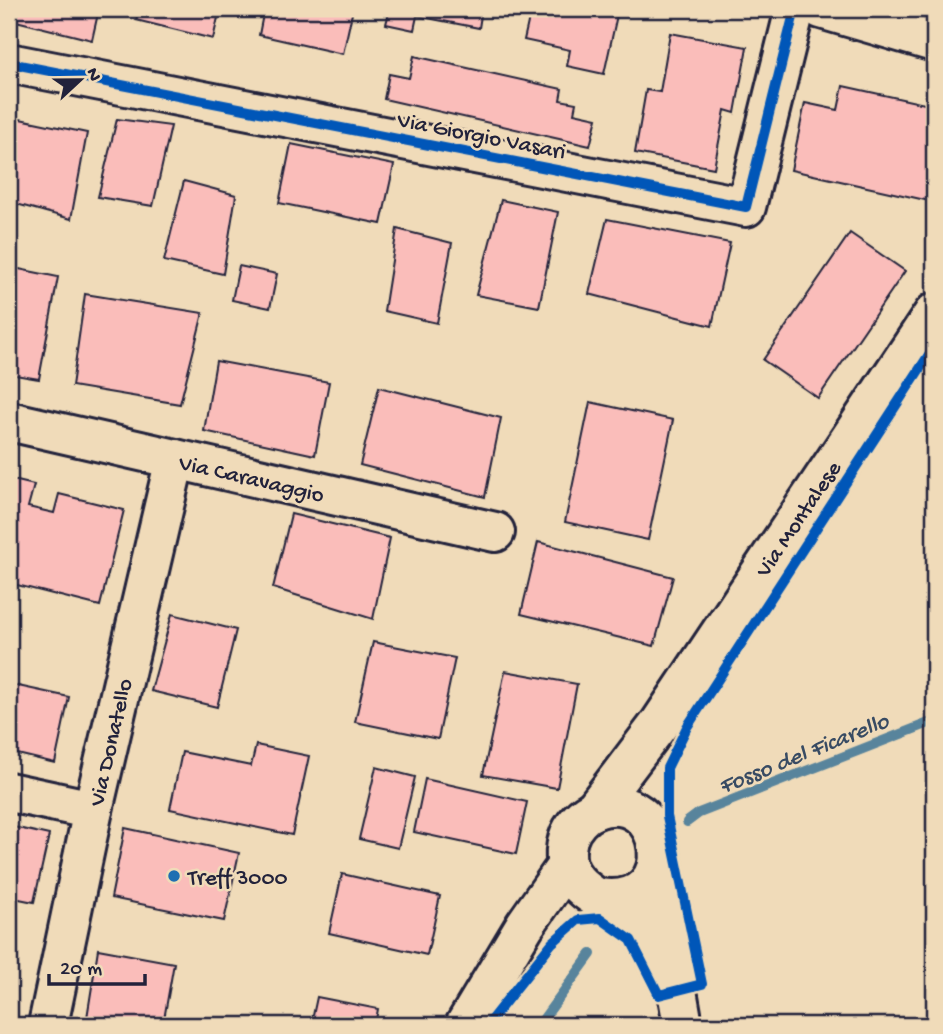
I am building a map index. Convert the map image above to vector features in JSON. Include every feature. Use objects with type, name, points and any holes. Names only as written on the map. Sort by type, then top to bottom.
[{"type":"street","name":"Via Giorgio Vasari","points":[[9,63],[746,207],[794,9]]},
{"type":"street","points":[[821,9],[934,42]]},
{"type":"street","name":"Via Montalese","points":[[465,1025],[524,925],[567,864],[568,838],[574,826],[594,810],[660,723],[934,313]]},
{"type":"street","name":"Via Caravaggio","points":[[9,421],[495,532]]},
{"type":"street","name":"Via Donatello","points":[[48,1025],[93,810],[175,459]]},
{"type":"street","name":"Via Montalese","points":[[660,723],[649,774],[656,852],[679,1009]]},
{"type":"street","points":[[9,792],[93,810]]},
{"type":"street","points":[[524,925],[597,897],[626,898],[650,883],[656,852],[639,815],[628,809],[605,807],[594,810]]},
{"type":"street","points":[[567,864],[579,886],[644,931],[679,1009]]},
{"type":"building","points":[[19,9],[99,9],[92,40],[16,21]]},
{"type":"building","points":[[139,9],[220,9],[213,39],[136,20]]},
{"type":"building","points":[[264,9],[353,9],[343,54],[259,35]]},
{"type":"building","points":[[390,9],[482,9],[479,28],[417,16],[414,30],[386,24]]},
{"type":"building","points":[[531,9],[588,9],[617,15],[604,74],[567,66],[570,50],[524,40]]},
{"type":"building","points":[[670,33],[747,47],[735,113],[725,110],[714,168],[635,153],[646,90],[660,92]]},
{"type":"building","points":[[414,56],[562,89],[560,100],[576,103],[574,113],[597,118],[590,146],[384,99],[389,74],[409,78]]},
{"type":"building","points":[[843,86],[934,106],[934,202],[791,170],[805,103],[838,110]]},
{"type":"building","points":[[15,118],[87,133],[71,219],[9,202],[9,145]]},
{"type":"building","points":[[117,119],[171,126],[153,206],[98,197]]},
{"type":"building","points":[[291,144],[394,165],[381,224],[279,203]]},
{"type":"building","points":[[184,181],[236,195],[223,274],[164,261]]},
{"type":"building","points":[[501,200],[558,212],[539,307],[476,295]]},
{"type":"building","points":[[607,219],[730,243],[712,326],[589,294]]},
{"type":"building","points":[[397,229],[452,243],[437,323],[384,311]]},
{"type":"building","points":[[850,233],[905,271],[818,398],[763,360]]},
{"type":"building","points":[[239,266],[277,274],[270,308],[232,300]]},
{"type":"building","points":[[9,267],[58,277],[39,379],[9,374]]},
{"type":"building","points":[[85,294],[203,313],[180,404],[72,386]]},
{"type":"building","points":[[216,361],[329,382],[315,455],[204,431]]},
{"type":"building","points":[[379,387],[501,418],[485,497],[360,465]]},
{"type":"building","points":[[590,402],[673,420],[648,540],[565,522]]},
{"type":"building","points":[[9,479],[34,485],[28,507],[54,513],[59,494],[124,510],[100,606],[9,583]]},
{"type":"building","points":[[291,514],[390,538],[373,619],[273,588]]},
{"type":"building","points":[[538,542],[673,577],[654,646],[521,614]]},
{"type":"building","points":[[172,614],[236,630],[217,707],[151,691]]},
{"type":"building","points":[[373,642],[455,658],[438,739],[355,722]]},
{"type":"building","points":[[505,671],[577,684],[557,788],[483,775]]},
{"type":"building","points":[[9,684],[69,697],[55,763],[9,752]]},
{"type":"building","points":[[256,745],[309,756],[292,835],[170,809],[182,752],[251,766]]},
{"type":"building","points":[[376,767],[415,777],[398,848],[359,839]]},
{"type":"building","points":[[425,779],[527,802],[516,854],[414,832]]},
{"type":"building","points":[[9,826],[49,835],[34,902],[9,897]]},
{"type":"building","name":"Treff 3000","points":[[125,828],[239,853],[224,921],[111,898]]},
{"type":"building","points":[[342,874],[440,896],[427,955],[329,933]]},
{"type":"building","points":[[98,949],[174,963],[163,1025],[86,1024]]},
{"type":"building","points":[[317,997],[378,1009],[375,1025],[311,1025]]},
{"type":"waterway","name":"Fosso del Ficarello","points":[[687,822],[699,813],[934,721]]},
{"type":"waterway","name":"Fosso del Ficarello","points":[[539,1025],[591,954]]},
{"type":"cycle path","points":[[9,63],[746,207],[795,9]]},
{"type":"cycle path","points":[[487,1025],[552,943],[578,920],[600,918],[631,940],[659,995],[702,984],[667,816],[667,768],[687,727],[934,347]]},
{"type":"place","name":"Treff 3000","points":[[174,876]]}]
